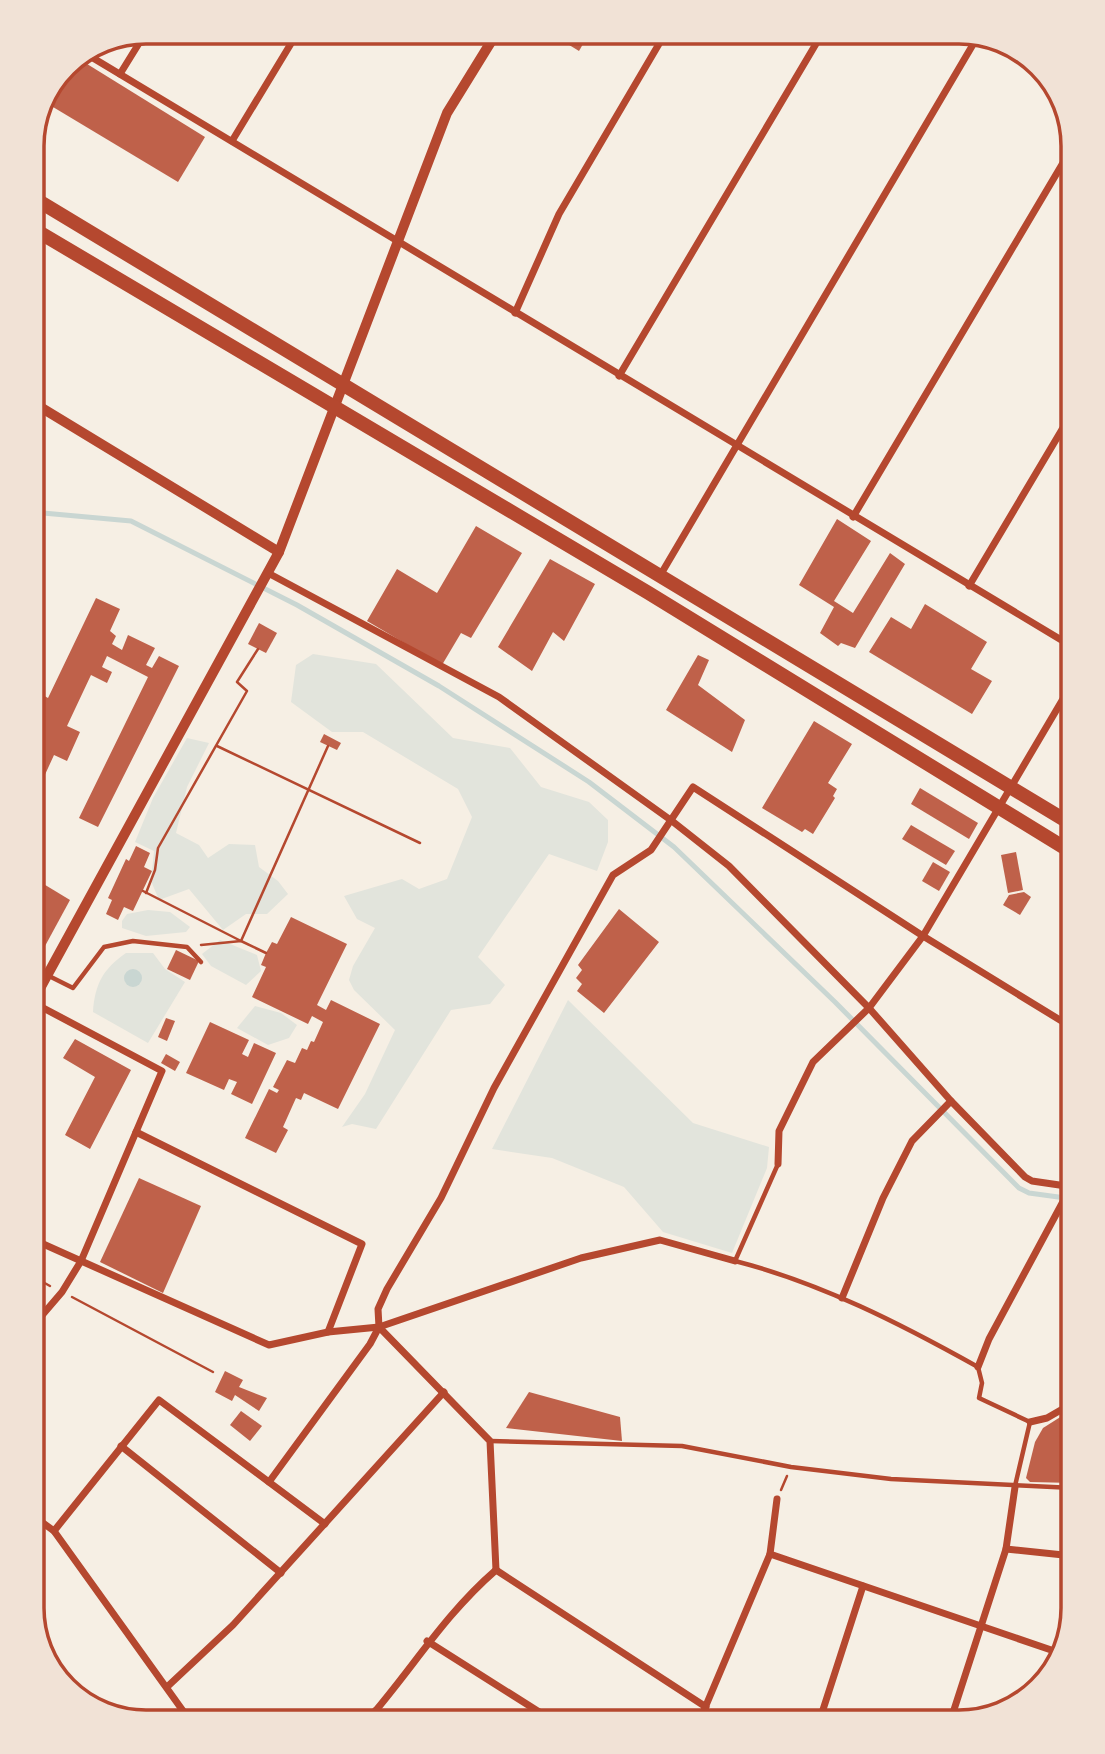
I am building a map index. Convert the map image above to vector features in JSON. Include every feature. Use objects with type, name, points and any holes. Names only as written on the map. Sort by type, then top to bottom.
[{"type":"highway","points":[[44,204],[342,386],[661,574],[1061,818]]},
{"type":"highway","points":[[44,235],[647,592],[1061,846]]},
{"type":"street","points":[[232,141],[291,44]]},
{"type":"street","points":[[45,974],[279,552],[447,113],[490,44]]},
{"type":"street","points":[[515,313],[559,214],[660,44]]},
{"type":"street","points":[[619,376],[816,44]]},
{"type":"street","points":[[120,74],[138,45]]},
{"type":"street","points":[[661,574],[973,45]]},
{"type":"street","points":[[94,58],[1061,640]]},
{"type":"street","points":[[853,517],[1061,166]]},
{"type":"street","points":[[44,409],[279,552]]},
{"type":"street","points":[[970,586],[1061,431]]},
{"type":"street","points":[[268,573],[499,697],[672,821],[729,866],[869,1008],[951,1101],[1025,1177],[1032,1181],[1061,1184]]},
{"type":"street","points":[[778,1164],[779,1131],[813,1062],[869,1008],[923,936],[1013,789],[1061,703]]},
{"type":"street","points":[[269,1482],[370,1344],[379,1327],[378,1310],[387,1289],[442,1198],[494,1088],[612,875],[651,850],[693,787],[923,936],[1061,1021]]},
{"type":"street","points":[[44,1008],[162,1071],[81,1261],[62,1292],[44,1313]]},
{"type":"street","points":[[842,1298],[883,1198],[912,1141],[951,1101]]},
{"type":"street","points":[[136,1132],[362,1244],[328,1332]]},
{"type":"street","points":[[978,1367],[989,1339],[1061,1204]]},
{"type":"street","points":[[44,1244],[225,1328],[269,1345],[328,1332],[379,1327],[581,1258],[660,1240],[735,1261]]},
{"type":"street","points":[[379,1327],[490,1441],[496,1570]]},
{"type":"street","points":[[167,1687],[233,1625],[444,1392]]},
{"type":"street","points":[[54,1531],[159,1399],[325,1524]]},
{"type":"street","points":[[1030,1422],[1047,1418],[1061,1410]]},
{"type":"street","points":[[121,1446],[281,1573]]},
{"type":"street","points":[[954,1710],[1006,1549],[1015,1487]]},
{"type":"street","points":[[705,1710],[770,1554],[777,1499]]},
{"type":"street","points":[[44,1524],[54,1531],[183,1710]]},
{"type":"street","points":[[1006,1549],[1061,1555]]},
{"type":"street","points":[[770,1554],[1052,1650]]},
{"type":"street","points":[[376,1710],[427,1641],[466,1596],[496,1570]]},
{"type":"street","points":[[496,1570],[706,1707]]},
{"type":"street","points":[[823,1710],[863,1586]]},
{"type":"street","points":[[427,1641],[536,1710]]},
{"type":"lane","points":[[45,974],[73,988],[104,947],[133,941],[187,947],[201,962]]},
{"type":"lane","points":[[778,1164],[735,1261],[842,1298],[919,1334],[978,1367],[982,1383],[979,1398],[1030,1422],[1015,1487]]},
{"type":"lane","points":[[490,1441],[682,1446],[791,1467],[1015,1487],[1061,1488]]},
{"type":"path","points":[[258,649],[237,682],[247,691],[158,848],[155,870],[144,892],[266,953]]},
{"type":"path","points":[[216,746],[420,843]]},
{"type":"path","points":[[241,941],[328,746]]},
{"type":"path","points":[[187,947],[241,941]]},
{"type":"path","points":[[44,1282],[213,1372]]},
{"type":"path","points":[[777,1499],[791,1467]]},
{"type":"shaded area","points":[[313,654],[376,664],[453,738],[510,748],[541,787],[589,802],[608,820],[608,842],[597,871],[549,854],[478,957],[505,985],[490,1004],[451,1010],[376,1129],[352,1124],[342,1127],[365,1094],[395,1030],[354,990],[349,980],[353,966],[375,928],[357,919],[344,896],[402,879],[419,889],[447,879],[472,817],[458,789],[363,732],[332,732],[291,702],[296,665]]},
{"type":"shaded area","points":[[187,738],[209,743],[187,787],[176,833],[199,845],[208,858],[229,844],[255,845],[259,867],[278,881],[288,894],[267,914],[246,914],[223,930],[189,889],[159,900],[151,881],[154,851],[135,842],[153,798]]},
{"type":"shaded area","points":[[148,910],[170,912],[190,927],[186,932],[146,936],[122,928],[122,921],[127,914]]},
{"type":"shaded area","points":[[220,940],[257,955],[261,971],[246,985],[211,966],[202,954]]},
{"type":"shaded area","points":[[126,953],[153,953],[165,969],[185,982],[148,1043],[93,1012],[98,985],[111,965]]},
{"type":"shaded area","points":[[133,969],[139,972],[142,978],[139,984],[133,987],[127,984],[124,978],[127,972]]},
{"type":"shaded area","points":[[568,1000],[693,1123],[769,1147],[767,1168],[732,1253],[663,1232],[624,1187],[552,1158],[492,1149]]},
{"type":"shaded area","points":[[255,1006],[281,1013],[297,1025],[289,1038],[268,1045],[237,1028]]},
{"type":"building","points":[[568,44],[583,44],[579,51]]},
{"type":"building","points":[[86,63],[205,137],[178,182],[52,106],[61,89]]},
{"type":"building","points":[[837,519],[871,541],[834,601],[853,613],[890,553],[905,564],[855,648],[841,643],[838,646],[820,633],[834,607],[799,585]]},
{"type":"building","points":[[476,526],[522,553],[471,638],[461,633],[442,665],[367,621],[397,569],[437,593]]},
{"type":"building","points":[[550,559],[595,584],[564,641],[553,632],[532,671],[498,647]]},
{"type":"building","points":[[96,598],[120,609],[110,631],[116,636],[112,644],[122,650],[128,635],[155,648],[146,665],[152,668],[159,656],[179,666],[98,827],[79,818],[148,677],[107,656],[102,667],[112,672],[107,683],[91,675],[67,726],[80,732],[67,761],[54,755],[44,777],[44,696],[48,698]]},
{"type":"building","points":[[925,604],[987,642],[971,669],[992,681],[972,714],[869,652],[891,617],[911,629]]},
{"type":"building","points":[[259,623],[277,633],[266,653],[248,644]]},
{"type":"building","points":[[698,655],[709,660],[698,685],[745,720],[732,752],[666,710]]},
{"type":"building","points":[[814,721],[852,744],[828,783],[837,789],[833,796],[835,798],[813,834],[805,829],[802,832],[762,808]]},
{"type":"building","points":[[324,734],[341,743],[337,750],[320,742]]},
{"type":"building","points":[[920,788],[978,823],[969,839],[911,804]]},
{"type":"building","points":[[911,825],[955,851],[946,865],[902,839]]},
{"type":"building","points":[[136,846],[150,853],[144,867],[152,871],[133,911],[124,907],[118,920],[106,914],[112,900],[108,898],[126,859],[129,861]]},
{"type":"building","points":[[1016,852],[1023,890],[1008,893],[1001,855]]},
{"type":"building","points":[[933,862],[950,872],[939,891],[922,881]]},
{"type":"building","points":[[44,884],[70,900],[44,948]]},
{"type":"building","points":[[1024,892],[1031,897],[1020,915],[1003,905],[1009,895]]},
{"type":"building","points":[[619,909],[659,942],[604,1013],[577,991],[582,984],[576,978],[582,970],[578,965]]},
{"type":"building","points":[[291,917],[347,944],[317,1005],[326,1010],[331,1000],[380,1024],[338,1109],[304,1093],[301,1100],[296,1098],[283,1127],[288,1130],[276,1153],[245,1138],[269,1089],[277,1093],[279,1090],[273,1087],[287,1060],[295,1063],[302,1048],[307,1050],[311,1041],[314,1042],[323,1022],[312,1016],[308,1024],[252,997],[266,967],[261,965],[266,953],[272,942],[277,944]]},
{"type":"building","points":[[176,950],[199,961],[190,980],[167,969]]},
{"type":"building","points":[[166,1018],[175,1021],[167,1041],[158,1037]]},
{"type":"building","points":[[210,1022],[249,1040],[242,1054],[248,1057],[254,1043],[276,1053],[252,1104],[231,1094],[237,1082],[229,1079],[224,1090],[186,1073]]},
{"type":"building","points":[[75,1039],[131,1070],[90,1149],[65,1135],[95,1077],[63,1058]]},
{"type":"building","points":[[166,1054],[180,1062],[175,1071],[161,1063]]},
{"type":"building","points":[[139,1178],[201,1206],[163,1293],[100,1262]]},
{"type":"building","points":[[225,1371],[243,1380],[239,1387],[267,1398],[259,1411],[235,1395],[232,1401],[215,1392]]},
{"type":"building","points":[[529,1392],[620,1417],[622,1441],[506,1428]]},
{"type":"building","points":[[241,1411],[262,1426],[250,1441],[230,1425]]},
{"type":"building","points":[[1061,1417],[1061,1483],[1030,1482],[1026,1478],[1035,1442],[1043,1428]]},
{"type":"waterway","points":[[44,513],[131,521],[297,605],[439,686],[589,782],[674,847],[835,1002],[1019,1188],[1029,1193],[1061,1197]]}]
